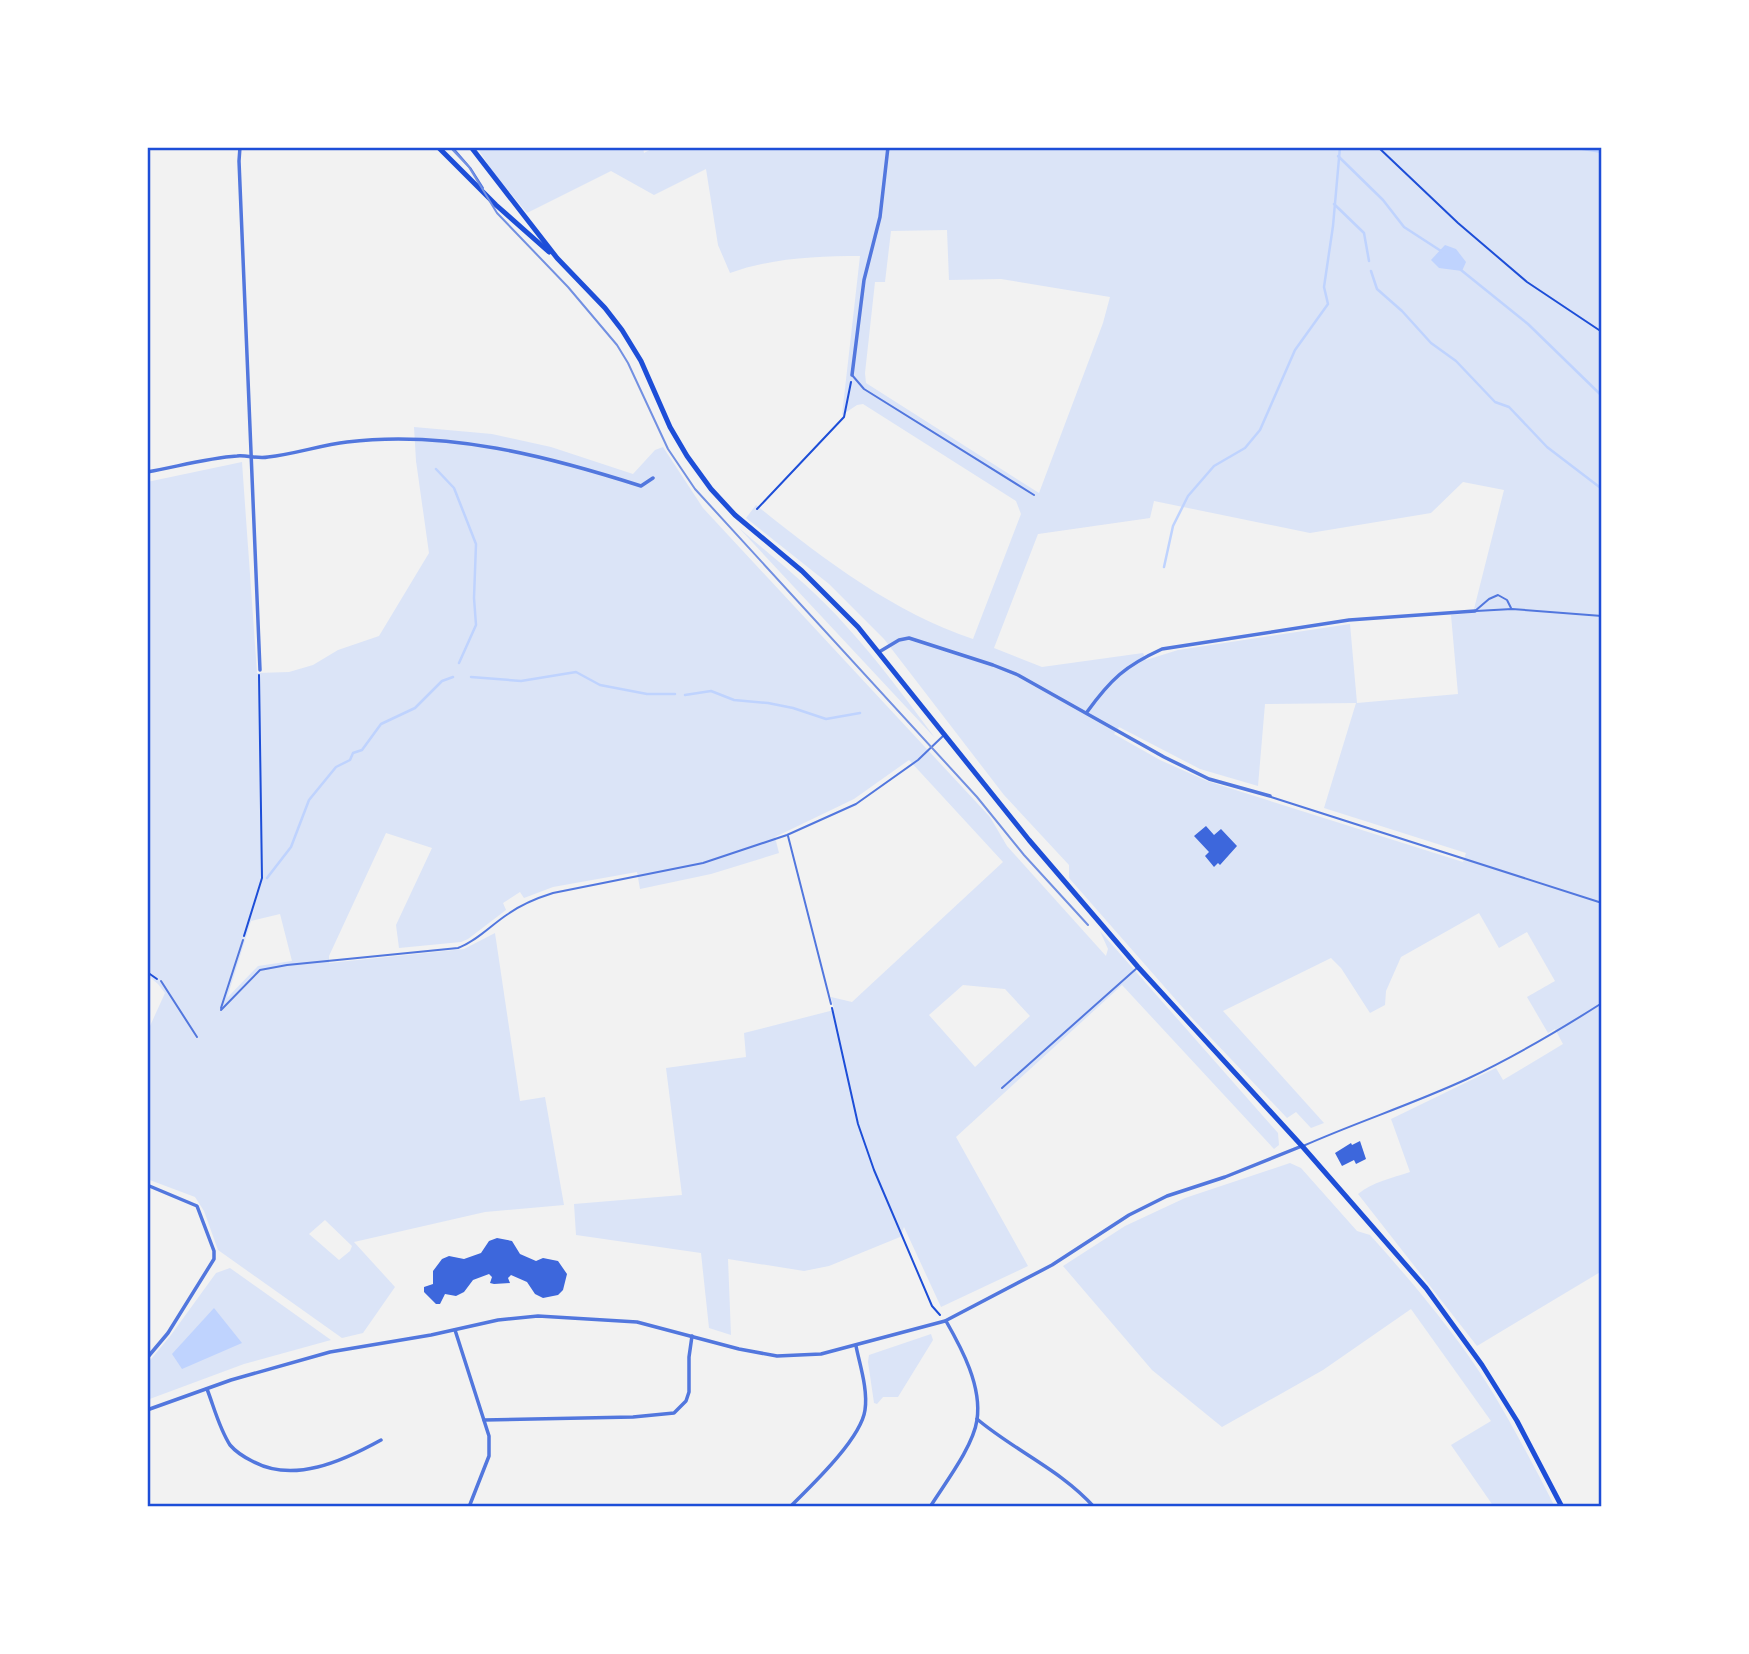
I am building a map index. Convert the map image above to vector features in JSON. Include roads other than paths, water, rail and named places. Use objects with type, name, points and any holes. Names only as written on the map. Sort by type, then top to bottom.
[{"type":"main road","points":[[438,147],[488,198],[557,258]]},
{"type":"main road","points":[[471,147],[557,258],[605,309],[631,343],[670,427],[711,489],[735,515],[824,592],[879,652],[1029,840],[1138,967],[1302,1146],[1426,1288],[1482,1365],[1517,1421],[1562,1507]]},
{"type":"street","points":[[240,147],[260,670]]},
{"type":"street","points":[[852,374],[864,280],[880,216],[888,147]]},
{"type":"street","points":[[147,472],[235,456],[267,458],[368,440],[462,442],[507,449],[641,486],[653,478]]},
{"type":"street","points":[[1087,712],[1119,673],[1138,660],[1163,649],[1349,620],[1475,611]]},
{"type":"street","points":[[879,652],[899,640],[909,638],[993,665],[1038,685],[1164,757],[1209,779],[1270,796]]},
{"type":"street","points":[[147,1410],[330,1352],[498,1320],[538,1316],[637,1322],[738,1349],[777,1356],[821,1354],[856,1346],[945,1321],[1052,1265],[1129,1215],[1167,1196],[1225,1177],[1302,1146]]},
{"type":"street","points":[[147,1185],[197,1206],[214,1251],[214,1259],[169,1333],[147,1358]]},
{"type":"street","points":[[930,1507],[968,1443],[977,1419],[975,1390],[967,1357],[945,1321]]},
{"type":"street","points":[[455,1330],[489,1436],[489,1456],[469,1507]]},
{"type":"street","points":[[484,1420],[633,1417],[674,1413],[686,1401],[689,1392],[692,1336]]},
{"type":"street","points":[[790,1507],[852,1439],[860,1425],[865,1402],[856,1346]]},
{"type":"street","points":[[207,1389],[223,1432],[232,1447],[255,1463],[277,1471],[300,1471],[353,1456],[381,1440]]},
{"type":"street","points":[[977,1419],[1000,1439],[1057,1473],[1094,1507]]},
{"type":"lane","points":[[452,147],[471,169],[488,198]]},
{"type":"lane","points":[[852,374],[864,389],[1034,495]]},
{"type":"lane","points":[[1475,611],[1498,595],[1507,600],[1512,608]]},
{"type":"lane","points":[[1475,611],[1512,608],[1602,616]]},
{"type":"lane","points":[[243,940],[221,1010],[260,970],[467,945],[529,901],[552,893],[703,863],[787,835],[856,804],[918,760],[945,734]]},
{"type":"lane","points":[[1270,796],[1602,903]]},
{"type":"lane","points":[[787,835],[831,1004]]},
{"type":"lane","points":[[1002,1088],[1138,967]]},
{"type":"lane","points":[[161,981],[197,1037]]},
{"type":"lane","points":[[1302,1146],[1464,1080],[1520,1053],[1602,1003]]},
{"type":"water","points":[[1445,245],[1456,249],[1466,262],[1462,271],[1439,268],[1431,260]]},
{"type":"water","points":[[214,1308],[242,1343],[182,1369],[172,1354]]},
{"type":"waterway","points":[[1164,567],[1173,526],[1188,496],[1214,466],[1245,448],[1260,430],[1295,350],[1328,304],[1324,287],[1340,147]]},
{"type":"waterway","points":[[1571,147],[1602,152]]},
{"type":"waterway","points":[[1338,156],[1383,200],[1404,227],[1441,251]]},
{"type":"waterway","points":[[1334,204],[1364,233],[1369,261]]},
{"type":"waterway","points":[[1461,270],[1528,324],[1602,396]]},
{"type":"waterway","points":[[1371,271],[1377,289],[1402,311],[1431,343],[1456,361],[1495,402],[1509,407],[1547,447],[1602,489]]},
{"type":"waterway","points":[[436,469],[454,488],[476,544],[476,625],[459,663]]},
{"type":"waterway","points":[[471,677],[521,681],[576,672],[600,685],[647,694],[675,694]]},
{"type":"waterway","points":[[267,878],[291,847],[309,800],[336,767],[350,760],[353,753],[362,750],[381,724],[415,708],[442,681],[453,677]]},
{"type":"waterway","points":[[685,695],[711,691],[734,700],[793,708],[826,719],[860,713]]},
{"type":"tram line","points":[[450,147],[469,167],[497,213],[568,287],[617,345],[668,449],[695,489],[977,797],[1024,855],[1088,925]]}]
